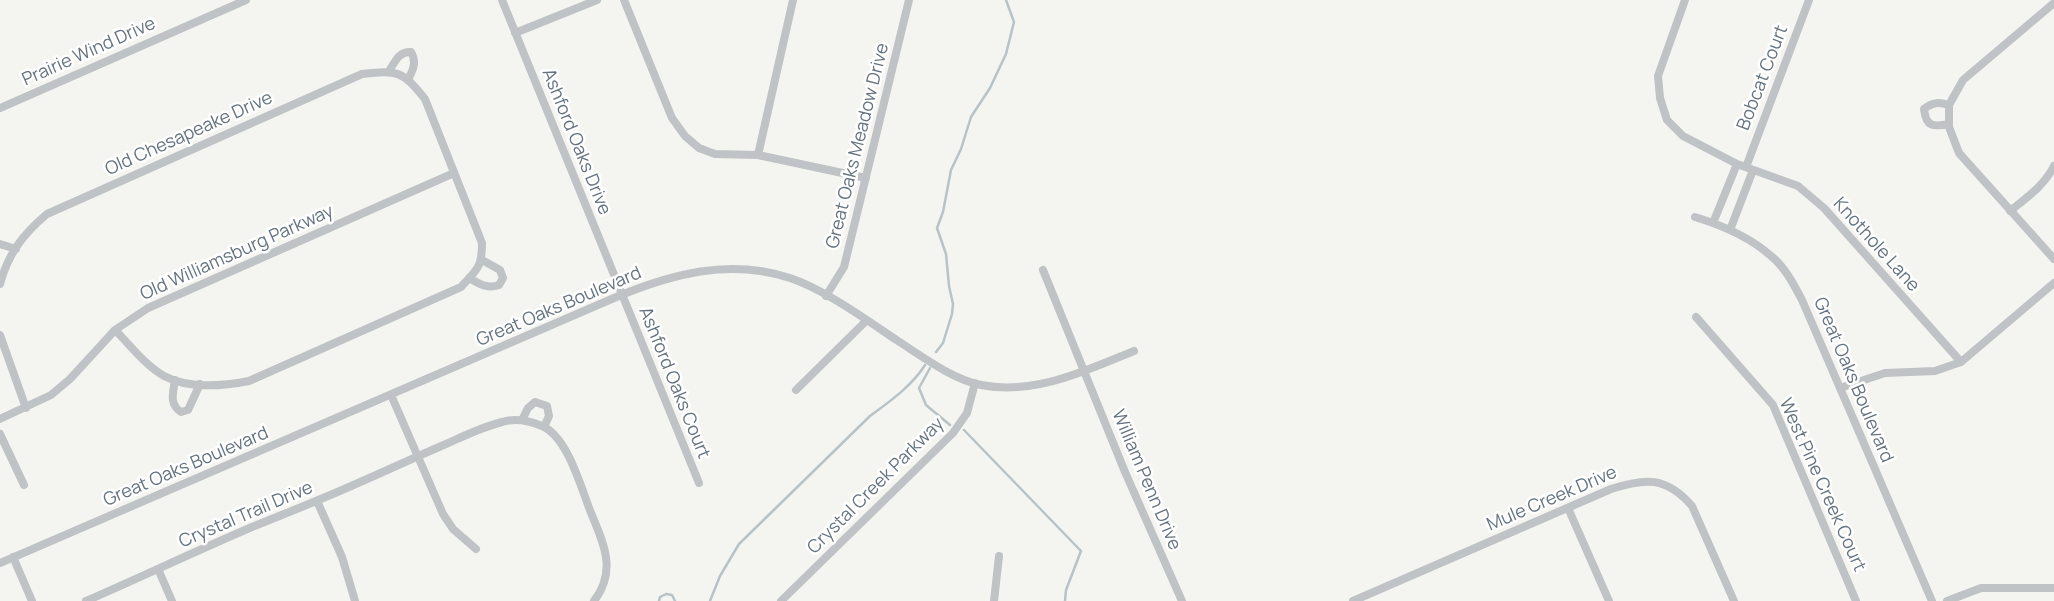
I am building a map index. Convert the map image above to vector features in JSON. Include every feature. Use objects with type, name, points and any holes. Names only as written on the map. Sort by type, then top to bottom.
[{"type":"street","name":"Prairie Wind Drive","points":[[1,106],[246,0]]},
{"type":"street","name":"Ashford Oaks Drive","points":[[502,0],[622,294]]},
{"type":"street","points":[[515,33],[597,0]]},
{"type":"street","points":[[624,0],[672,118],[685,136],[699,148],[716,154],[758,155],[866,178]]},
{"type":"street","points":[[758,155],[793,0]]},
{"type":"street","name":"Great Oaks Meadow Drive","points":[[826,296],[844,268],[909,0]]},
{"type":"street","name":"Knothole Lane","points":[[1685,0],[1658,76],[1660,98],[1667,120],[1683,136],[1737,164],[1798,186],[1824,208],[1961,362]]},
{"type":"street","name":"Bobcat Court","points":[[1730,230],[1809,0]]},
{"type":"street","points":[[2054,3],[1963,80],[1949,105],[1949,124],[1952,138],[1959,153],[2054,259]]},
{"type":"street","points":[[115,330],[154,369],[165,376],[175,380],[209,386],[227,385],[248,381],[461,288],[482,260],[482,243],[425,98],[402,75],[389,71],[397,57],[406,52],[411,52],[414,58],[414,66],[408,80]]},
{"type":"street","name":"Old Chesapeake Drive","points":[[0,284],[6,262],[31,227],[46,214],[362,74],[389,71]]},
{"type":"street","points":[[1949,105],[1940,102],[1924,108],[1925,118],[1929,123],[1934,126],[1949,124]]},
{"type":"street","points":[[1713,223],[1737,164]]},
{"type":"street","points":[[2010,211],[2031,195],[2050,174],[2054,166]]},
{"type":"street","name":"Old Williamsburg Parkway","points":[[0,419],[51,395],[70,379],[115,330],[148,308],[454,173]]},
{"type":"street","name":"Great Oaks Boulevard","points":[[1695,217],[1730,230],[1772,256],[1790,278],[1802,300],[1932,601]]},
{"type":"street","points":[[0,244],[16,249]]},
{"type":"street","points":[[468,278],[485,286],[492,287],[499,284],[503,278],[500,270],[482,260]]},
{"type":"street","name":"Great Oaks Boulevard","points":[[0,563],[622,294],[672,276],[711,269],[753,270],[791,278],[826,296],[956,376],[975,383],[995,386],[1033,386],[1048,383],[1134,351]]},
{"type":"street","name":"William Penn Drive","points":[[1044,270],[1125,472],[1182,601]]},
{"type":"street","points":[[1840,388],[1864,378],[1885,373],[1935,371],[1961,362],[2054,283]]},
{"type":"street","name":"Ashford Oaks Court","points":[[622,294],[698,483]]},
{"type":"street","name":"West Pine Creek Court","points":[[1696,317],[1773,405],[1856,601]]},
{"type":"street","points":[[796,390],[866,320]]},
{"type":"street","points":[[0,335],[26,408]]},
{"type":"street","points":[[175,380],[172,401],[174,408],[181,412],[188,410],[200,384]]},
{"type":"street","name":"Crystal Creek Parkway","points":[[781,601],[953,433],[967,414],[975,383]]},
{"type":"street","points":[[391,395],[448,523],[476,548]]},
{"type":"street","points":[[544,427],[549,416],[547,406],[534,402],[528,408],[522,420],[544,427],[555,435],[567,454],[602,538],[607,558],[606,572],[603,588],[594,601]]},
{"type":"street","name":"Crystal Trail Drive","points":[[86,601],[252,527],[318,501],[489,426],[503,421],[522,420]]},
{"type":"street","points":[[0,434],[24,485]]},
{"type":"street","name":"Mule Creek Drive","points":[[1352,601],[1611,489],[1635,481],[1656,482],[1673,488],[1692,506],[1734,601]]},
{"type":"street","points":[[318,501],[342,556],[356,601]]},
{"type":"street","points":[[1568,508],[1610,601]]},
{"type":"street","points":[[994,601],[998,556]]},
{"type":"street","points":[[13,557],[32,601]]},
{"type":"street","points":[[158,569],[172,601]]},
{"type":"street","points":[[1948,601],[1981,588],[2054,588]]},
{"type":"waterway","points":[[936,352],[943,343],[952,314],[953,304],[946,254],[937,228],[943,212],[951,170],[961,149],[971,117],[990,88],[1006,54],[1014,22],[1006,0]]},
{"type":"waterway","points":[[710,601],[720,576],[739,544],[870,416],[907,387],[925,365]]},
{"type":"waterway","points":[[930,368],[919,388],[926,405],[950,425]]},
{"type":"waterway","points":[[964,430],[1081,551],[1066,590],[1065,601]]},
{"type":"waterway","points":[[659,601],[660,597],[666,594],[672,595],[675,601]]}]
